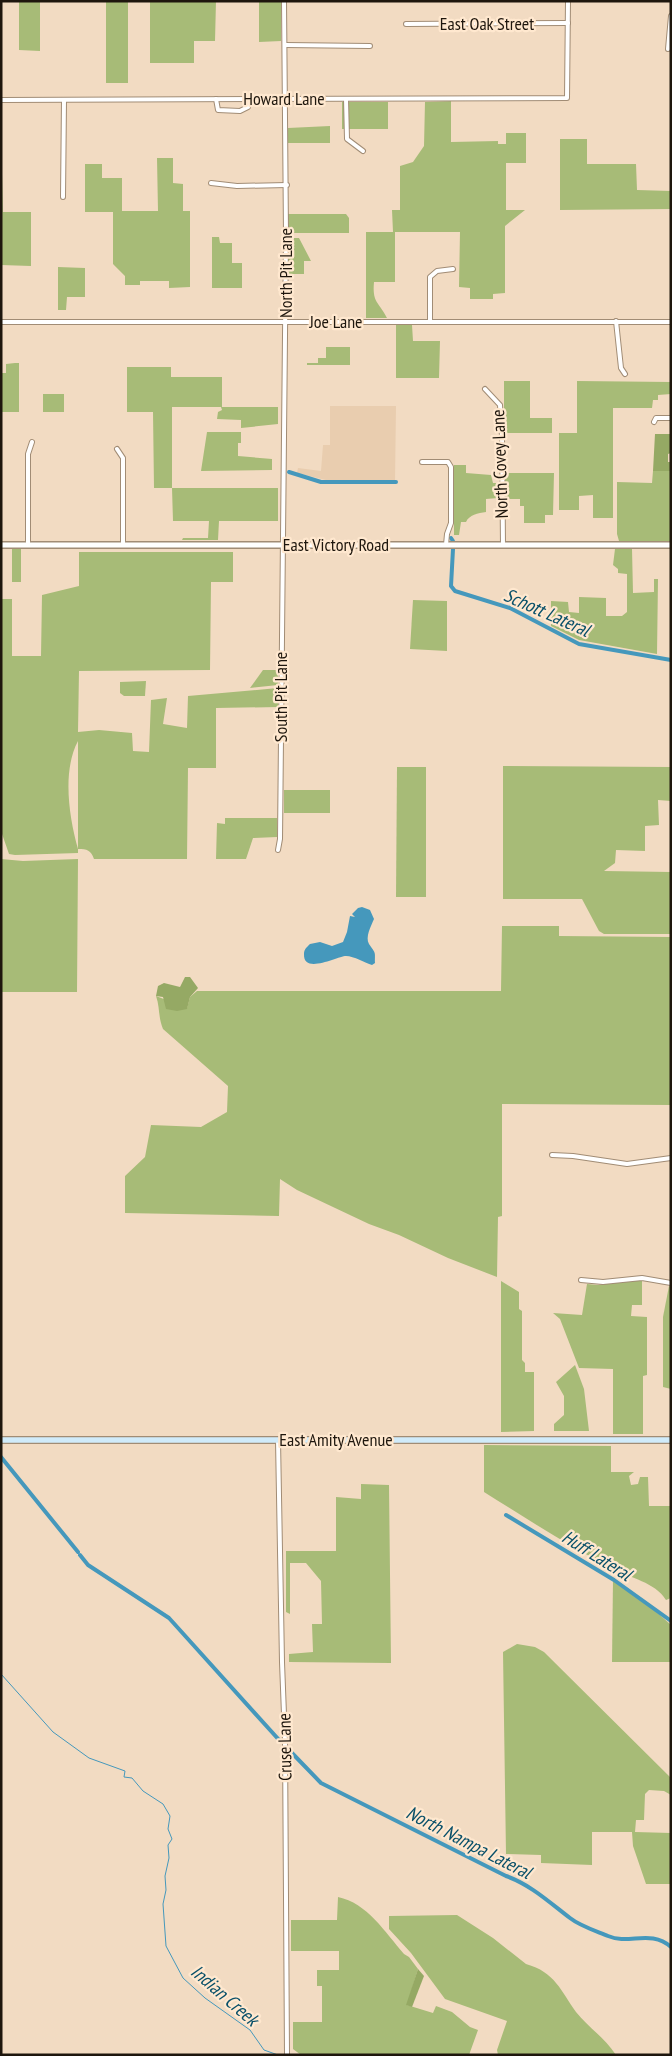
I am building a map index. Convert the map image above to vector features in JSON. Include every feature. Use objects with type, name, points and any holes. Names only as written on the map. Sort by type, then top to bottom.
[{"type":"main road","name":"East Amity Avenue","points":[[1,1440],[671,1440]]},
{"type":"street","name":"North Pit Lane","points":[[282,545],[286,322],[284,1]]},
{"type":"street","points":[[568,1],[568,24]]},
{"type":"street","points":[[668,49],[671,16]]},
{"type":"street","name":"East Oak Street","points":[[406,24],[568,24]]},
{"type":"street","name":"Howard Lane","points":[[1,100],[567,98],[568,24]]},
{"type":"street","points":[[285,45],[370,46]]},
{"type":"street","points":[[216,100],[218,110],[240,111],[248,107],[251,99]]},
{"type":"street","points":[[346,99],[347,139],[363,151]]},
{"type":"street","points":[[63,197],[64,100]]},
{"type":"street","points":[[210,183],[237,186],[286,185]]},
{"type":"street","points":[[430,322],[430,277],[437,270],[453,270]]},
{"type":"street","points":[[616,321],[621,368],[625,374]]},
{"type":"street","name":"Joe Lane","points":[[1,322],[671,322]]},
{"type":"street","name":"North Covey Lane","points":[[486,389],[500,406],[503,545]]},
{"type":"street","points":[[654,422],[656,418],[671,418]]},
{"type":"street","points":[[28,545],[28,454],[32,442]]},
{"type":"street","points":[[116,448],[123,458],[123,545]]},
{"type":"street","points":[[422,462],[448,462],[451,467],[451,523],[446,545]]},
{"type":"street","name":"East Victory Road","points":[[1,545],[671,546]]},
{"type":"street","name":"South Pit Lane","points":[[278,850],[280,839],[282,545]]},
{"type":"street","points":[[552,1155],[573,1156],[627,1164],[671,1158]]},
{"type":"street","points":[[581,1280],[603,1282],[636,1278],[671,1283]]},
{"type":"street","name":"Cruse Lane","points":[[278,1440],[285,1723],[287,2055]]},
{"type":"shaded area","points":[[330,406],[396,406],[395,482],[330,481],[297,473],[298,468],[321,471],[323,445],[330,445]]},
{"type":"green space","points":[[19,1],[40,1],[40,51],[19,50]]},
{"type":"green space","points":[[106,1],[128,1],[128,83],[106,83]]},
{"type":"green space","points":[[150,1],[216,1],[215,41],[194,41],[194,63],[150,63]]},
{"type":"green space","points":[[259,1],[281,1],[281,41],[259,42]]},
{"type":"green space","points":[[451,101],[451,142],[498,141],[498,144],[506,144],[506,133],[526,133],[526,163],[506,163],[506,210],[525,210],[505,226],[505,293],[493,294],[493,299],[470,299],[470,288],[459,287],[460,232],[395,232],[395,282],[374,282],[375,298],[387,318],[366,318],[366,232],[393,232],[392,210],[400,210],[400,166],[413,162],[424,146],[425,102]]},
{"type":"green space","points":[[342,102],[388,102],[388,129],[342,129]]},
{"type":"green space","points":[[330,126],[330,143],[288,143],[288,128]]},
{"type":"green space","points":[[1,136],[3,212],[31,212],[31,266],[1,265]]},
{"type":"green space","points":[[560,139],[587,139],[587,164],[636,164],[637,190],[671,191],[671,209],[560,210]]},
{"type":"green space","points":[[157,158],[173,158],[173,183],[183,184],[183,211],[190,211],[190,287],[169,288],[169,281],[140,281],[140,285],[125,285],[125,276],[113,264],[113,212],[85,212],[85,164],[102,164],[102,178],[122,178],[122,211],[158,211]]},
{"type":"green space","points":[[288,214],[346,214],[349,218],[349,233],[288,233]]},
{"type":"green space","points":[[212,237],[219,237],[220,243],[232,243],[232,263],[242,263],[242,288],[212,288]]},
{"type":"green space","points":[[288,238],[299,238],[311,261],[304,261],[304,274],[288,274]]},
{"type":"green space","points":[[58,267],[85,268],[85,297],[67,297],[66,310],[58,310]]},
{"type":"green space","points":[[396,325],[412,325],[413,341],[440,341],[439,378],[396,378]]},
{"type":"green space","points":[[326,347],[350,347],[350,365],[307,365],[307,363],[318,363],[318,358],[326,358]]},
{"type":"green space","points":[[19,363],[19,412],[1,412],[1,373],[6,373],[6,364]]},
{"type":"green space","points":[[127,367],[171,367],[171,377],[222,377],[222,407],[278,407],[278,424],[241,428],[241,420],[217,419],[218,412],[222,410],[221,407],[172,407],[172,488],[154,488],[153,412],[127,412]]},
{"type":"green space","points":[[504,381],[530,381],[530,418],[552,418],[552,433],[504,433]]},
{"type":"green space","points":[[577,381],[671,382],[671,394],[658,395],[658,400],[653,400],[652,408],[613,408],[613,518],[593,518],[593,495],[579,496],[579,510],[559,510],[559,433],[577,433]]},
{"type":"green space","points":[[43,394],[64,394],[64,412],[43,412]]},
{"type":"green space","points":[[207,432],[241,432],[241,443],[238,443],[238,456],[272,459],[272,470],[201,471]]},
{"type":"green space","points":[[655,434],[671,434],[671,453],[668,454],[668,462],[671,462],[671,471],[653,471]]},
{"type":"green space","points":[[454,465],[466,465],[466,473],[491,475],[493,483],[498,483],[498,498],[486,499],[486,512],[474,515],[466,522],[461,522],[459,535],[454,535]]},
{"type":"green space","points":[[653,471],[671,471],[671,541],[619,541],[617,534],[617,482],[652,483]]},
{"type":"green space","points":[[504,473],[554,473],[553,515],[545,515],[545,523],[524,523],[524,506],[520,506],[520,499],[504,499]]},
{"type":"green space","points":[[172,488],[278,488],[278,521],[219,521],[218,540],[182,540],[183,538],[208,538],[209,521],[173,521]]},
{"type":"green space","points":[[12,549],[21,549],[21,582],[12,582]]},
{"type":"green space","points":[[615,549],[632,549],[633,593],[654,592],[654,579],[658,579],[657,654],[579,640],[551,626],[551,601],[568,602],[569,612],[579,613],[579,597],[606,598],[606,616],[622,616],[627,612],[627,574],[618,573],[618,569],[613,565]]},
{"type":"green space","points":[[79,552],[233,552],[233,582],[211,582],[210,670],[79,671],[78,732],[99,730],[132,733],[133,751],[149,752],[151,700],[167,698],[163,724],[187,728],[188,696],[278,688],[278,707],[216,708],[216,768],[188,768],[187,859],[94,859],[90,852],[81,849],[78,849],[78,853],[9,854],[1,831],[1,599],[12,599],[12,656],[41,656],[42,595],[79,586]],"holes":[[[78,741],[78,849],[72,823],[69,794],[70,766]]]},
{"type":"green space","points":[[413,600],[447,601],[447,651],[410,649]]},
{"type":"green space","points":[[263,670],[278,670],[278,685],[250,688]]},
{"type":"green space","points":[[146,681],[145,696],[124,696],[120,693],[120,682]]},
{"type":"green space","points":[[503,766],[671,767],[671,801],[658,800],[659,825],[645,826],[645,851],[616,850],[615,863],[604,871],[671,872],[671,934],[604,934],[599,931],[582,899],[503,899]]},
{"type":"green space","points":[[397,767],[426,767],[426,897],[396,897]]},
{"type":"green space","points":[[284,790],[330,790],[330,813],[284,813]]},
{"type":"green space","points":[[225,818],[277,818],[277,837],[253,838],[246,859],[216,859],[217,823],[225,824]]},
{"type":"green space","points":[[1,859],[23,861],[78,859],[77,992],[1,992]]},
{"type":"green space","points":[[502,926],[559,926],[559,936],[671,937],[671,1105],[502,1104],[502,1216],[498,1217],[497,1277],[369,1224],[297,1190],[280,1179],[279,1216],[125,1213],[125,1176],[145,1157],[151,1125],[201,1127],[227,1112],[228,1086],[163,1029],[156,996],[187,1008],[190,997],[197,991],[501,991]]},
{"type":"green space","points":[[185,977],[190,977],[198,988],[190,997],[187,1009],[177,1011],[166,1009],[163,997],[156,996],[158,986],[164,983],[180,987]]},
{"type":"green space","points":[[642,1280],[642,1305],[632,1305],[631,1316],[647,1317],[647,1375],[643,1376],[643,1434],[613,1434],[613,1369],[579,1368],[560,1319],[553,1313],[582,1315],[587,1284],[598,1285]]},
{"type":"green space","points":[[501,1281],[519,1292],[519,1309],[522,1311],[522,1360],[525,1363],[525,1372],[534,1372],[534,1431],[501,1432]]},
{"type":"green space","points":[[669,1286],[671,1287],[671,1389],[663,1387],[663,1317]]},
{"type":"green space","points":[[575,1365],[584,1389],[589,1431],[554,1431],[554,1424],[564,1415],[564,1396],[556,1382]]},
{"type":"green space","points":[[484,1445],[611,1446],[611,1472],[634,1472],[629,1476],[631,1485],[638,1484],[640,1477],[648,1477],[649,1506],[671,1506],[671,1598],[666,1600],[649,1585],[613,1569],[580,1551],[484,1492]]},
{"type":"green space","points":[[361,1484],[389,1485],[391,1663],[289,1662],[289,1654],[313,1652],[312,1624],[322,1624],[321,1581],[306,1563],[290,1563],[290,1614],[286,1612],[286,1551],[336,1551],[336,1497],[361,1499]]},
{"type":"green space","points":[[613,1580],[652,1608],[671,1625],[671,1662],[612,1662]]},
{"type":"green space","points":[[517,1644],[535,1647],[544,1652],[671,1778],[671,1795],[664,1791],[649,1790],[645,1794],[644,1820],[636,1820],[635,1832],[671,1833],[671,1884],[646,1884],[633,1846],[632,1832],[592,1832],[592,1865],[541,1863],[541,1855],[506,1854],[503,1652]]},
{"type":"green space","points":[[338,1897],[358,1905],[367,1912],[418,1969],[407,2005],[433,2013],[436,2006],[452,2012],[470,2027],[478,2030],[469,2055],[301,2055],[293,2049],[293,2022],[322,2022],[322,1986],[317,1986],[317,1970],[339,1970],[339,1951],[291,1951],[291,1920],[337,1920]]},
{"type":"green space","points":[[457,1915],[493,1938],[526,1964],[536,1967],[551,1977],[576,2012],[607,2043],[616,2055],[498,2055],[497,2050],[507,2021],[445,1999],[411,1953],[389,1929],[389,1916]]},
{"type":"green space","points":[[418,1969],[424,1976],[412,2007],[406,2005]]},
{"type":"water","points":[[362,907],[370,910],[374,919],[369,931],[368,941],[375,953],[375,963],[372,965],[346,956],[315,964],[305,960],[304,954],[310,944],[320,942],[332,946],[343,942],[350,916],[355,917],[352,914]]},
{"type":"waterway","name":"Schott Lateral","points":[[289,472],[321,482],[396,482]]},
{"type":"waterway","name":"Schott Lateral","points":[[453,549],[451,586],[455,591],[510,608],[579,644],[671,660]]},
{"type":"waterway","name":"North Nampa Lateral","points":[[1,1457],[78,1552]]},
{"type":"waterway","name":"Huff Lateral","points":[[506,1515],[614,1580],[671,1621]]},
{"type":"waterway","name":"North Nampa Lateral","points":[[80,1555],[88,1565],[169,1618],[280,1741]]},
{"type":"waterway","name":"Indian Creek","points":[[1,1674],[53,1732],[89,1758],[125,1771],[124,1777],[132,1778],[143,1791],[163,1804],[170,1816],[168,1829],[172,1839],[168,1845],[169,1858],[165,1876],[166,1890],[163,1904],[166,1946],[183,1978],[205,1998],[250,2030],[264,2050],[278,2055]]},
{"type":"waterway","name":"North Nampa Lateral","points":[[291,1752],[321,1783],[524,1884],[578,1923],[608,1936],[624,1939],[656,1939],[671,1947]]}]
